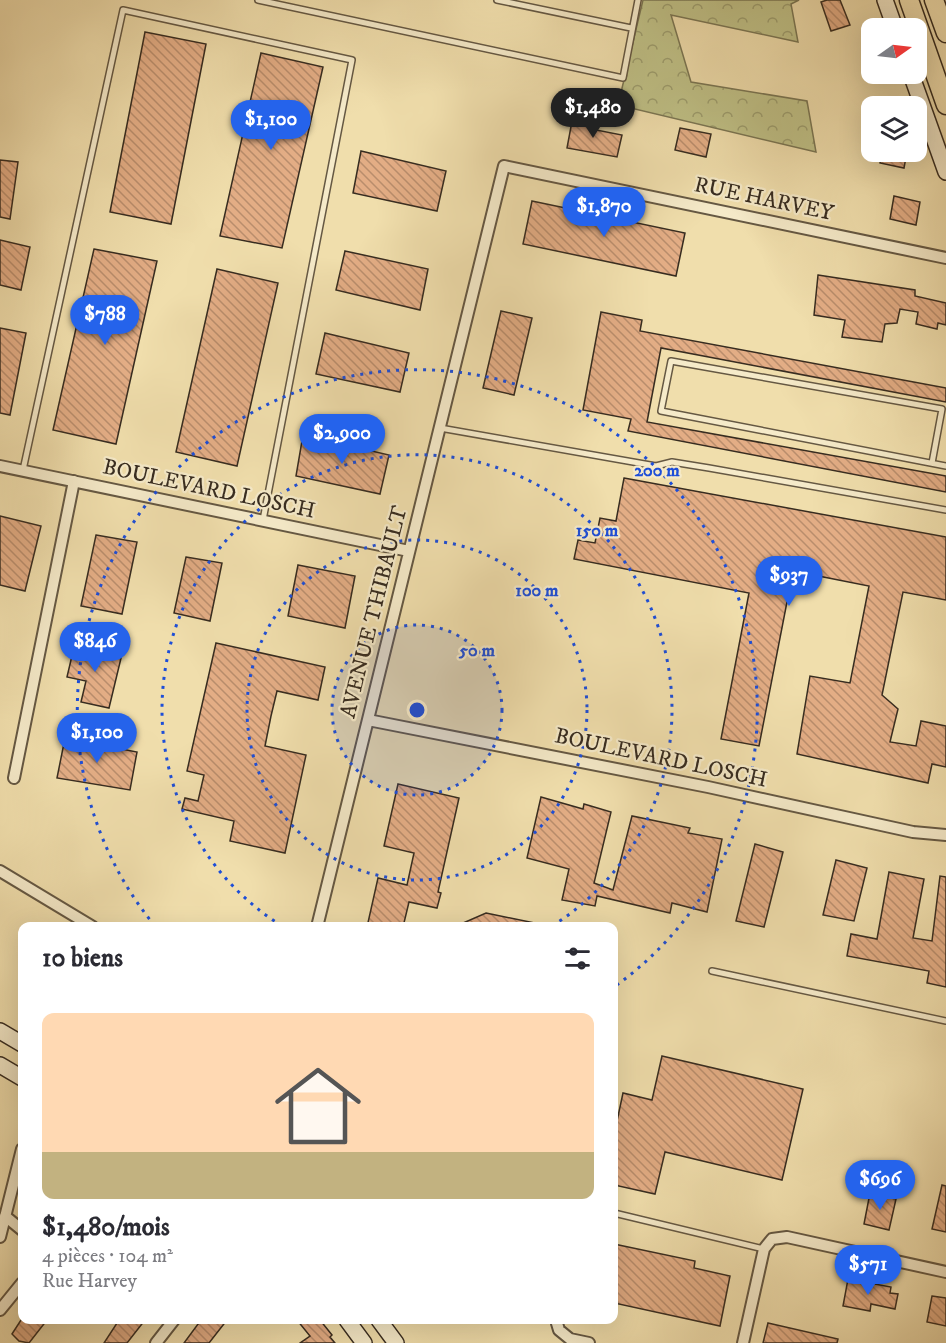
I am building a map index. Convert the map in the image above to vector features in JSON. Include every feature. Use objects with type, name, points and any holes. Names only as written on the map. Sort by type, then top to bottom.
[{"type":"highway","points":[[909,0],[946,105]]},
{"type":"highway","points":[[934,0],[946,33]]},
{"type":"street","points":[[885,0],[891,18]]},
{"type":"street","points":[[915,84],[946,172]]},
{"type":"street","name":"RUE HARVEY","points":[[504,166],[946,258]]},
{"type":"street","name":"AVENUE THIBAULT","points":[[318,922],[504,166]]},
{"type":"street","name":"BOULEVARD LOSCH","points":[[0,466],[409,551]]},
{"type":"street","points":[[14,778],[74,481]]},
{"type":"street","name":"BOULEVARD LOSCH","points":[[368,720],[685,782],[913,832],[946,835]]},
{"type":"street","points":[[0,872],[85,922]]},
{"type":"street","points":[[0,1031],[18,1042]]},
{"type":"street","points":[[0,1065],[18,1076]]},
{"type":"street","points":[[0,1237],[18,1165]]},
{"type":"street","points":[[5,1216],[18,1227]]},
{"type":"street","points":[[743,1343],[764,1249],[772,1239],[787,1237],[946,1272]]},
{"type":"street","points":[[0,1310],[18,1287]]},
{"type":"street","points":[[156,1343],[171,1324]]},
{"type":"street","points":[[350,1324],[364,1343]]},
{"type":"street","points":[[382,1324],[396,1343]]},
{"type":"street","points":[[557,1324],[558,1330],[570,1339],[589,1343]]},
{"type":"lane","points":[[258,0],[623,78],[638,0]]},
{"type":"lane","points":[[497,0],[631,28]]},
{"type":"lane","points":[[23,470],[123,10],[352,60],[263,520]]},
{"type":"lane","points":[[932,463],[942,410],[671,361],[661,411],[946,466]]},
{"type":"lane","points":[[440,428],[656,466],[672,462],[710,468],[946,510]]},
{"type":"lane","points":[[712,971],[946,1021]]},
{"type":"lane","points":[[618,1214],[764,1249]]},
{"type":"green space","points":[[643,0],[799,0],[791,4],[798,42],[671,15],[691,82],[807,101],[816,152],[618,105]]},
{"type":"building","points":[[840,0],[850,25],[831,31],[821,2]]},
{"type":"building","points":[[145,32],[206,44],[171,224],[110,212]]},
{"type":"building","points":[[261,53],[323,67],[282,248],[220,236]]},
{"type":"building","points":[[573,116],[593,120],[591,129],[622,135],[617,157],[567,148]]},
{"type":"building","points":[[680,128],[711,134],[706,157],[675,150]]},
{"type":"building","points":[[361,151],[446,171],[437,211],[353,193]]},
{"type":"building","points":[[0,160],[18,162],[10,219],[0,217]]},
{"type":"building","points":[[880,162],[905,162],[904,168]]},
{"type":"building","points":[[894,196],[920,202],[916,225],[890,219]]},
{"type":"building","points":[[532,201],[685,233],[676,276],[523,244]]},
{"type":"building","points":[[0,240],[30,247],[21,290],[0,285]]},
{"type":"building","points":[[94,249],[157,261],[116,444],[53,430]]},
{"type":"building","points":[[345,251],[428,269],[420,310],[336,290]]},
{"type":"building","points":[[217,269],[278,283],[237,466],[176,452]]},
{"type":"building","points":[[818,275],[915,290],[915,296],[946,303],[946,325],[938,323],[937,329],[916,324],[918,312],[900,309],[897,323],[885,324],[882,342],[842,337],[845,320],[814,315]]},
{"type":"building","points":[[501,311],[532,318],[514,395],[483,388]]},
{"type":"building","points":[[601,312],[642,320],[640,331],[946,388],[946,402],[661,348],[647,422],[946,476],[946,492],[628,431],[631,419],[583,410]]},
{"type":"building","points":[[0,328],[26,333],[10,415],[0,413]]},
{"type":"building","points":[[325,333],[409,353],[400,392],[316,374]]},
{"type":"building","points":[[303,435],[389,455],[380,494],[296,476]]},
{"type":"building","points":[[624,478],[946,537],[946,600],[903,592],[882,695],[898,709],[890,742],[916,746],[921,721],[946,726],[946,767],[932,764],[928,783],[797,754],[810,676],[850,683],[869,586],[793,571],[759,746],[721,739],[749,593],[574,559],[578,540],[595,543],[600,518],[616,521]]},
{"type":"building","points":[[0,516],[41,526],[25,591],[0,585]]},
{"type":"building","points":[[96,535],[137,542],[122,614],[81,606]]},
{"type":"building","points":[[186,557],[222,563],[210,621],[174,613]]},
{"type":"building","points":[[298,565],[355,576],[345,628],[288,616]]},
{"type":"building","points":[[75,643],[122,654],[109,708],[81,702],[86,681],[67,677]]},
{"type":"building","points":[[216,643],[325,667],[318,700],[277,691],[271,716],[265,746],[306,755],[285,853],[230,841],[234,821],[182,809],[185,798],[198,801],[204,775],[187,771]]},
{"type":"building","points":[[65,738],[137,752],[130,790],[57,778]]},
{"type":"building","points":[[398,784],[459,798],[438,892],[441,893],[437,908],[409,902],[404,922],[368,922],[378,878],[407,885],[414,853],[384,846]]},
{"type":"building","points":[[541,797],[583,809],[584,804],[611,812],[594,883],[613,890],[632,816],[690,828],[688,833],[722,839],[707,912],[672,903],[670,913],[597,896],[595,906],[562,900],[569,869],[527,858]]},
{"type":"building","points":[[755,844],[783,852],[764,927],[736,921]]},
{"type":"building","points":[[836,860],[867,868],[854,921],[823,915]]},
{"type":"building","points":[[889,872],[924,879],[913,938],[932,941],[940,876],[946,877],[946,987],[927,983],[929,971],[847,956],[851,934],[877,939]]},
{"type":"building","points":[[486,913],[530,922],[465,922]]},
{"type":"building","points":[[662,1056],[803,1089],[782,1180],[665,1152],[655,1194],[618,1186],[618,1116],[623,1093],[652,1100]]},
{"type":"building","points":[[942,1185],[946,1186],[946,1232],[932,1229]]},
{"type":"building","points":[[870,1193],[896,1199],[889,1230],[864,1224]]},
{"type":"building","points":[[618,1245],[695,1261],[694,1268],[730,1276],[720,1326],[618,1304]]},
{"type":"building","points":[[848,1279],[891,1287],[890,1293],[898,1294],[895,1309],[871,1304],[870,1311],[843,1306]]},
{"type":"building","points":[[932,1296],[946,1298],[946,1326],[927,1322]]},
{"type":"building","points":[[768,1323],[838,1339],[837,1343],[763,1343]]},
{"type":"building","points":[[18,1324],[44,1324],[29,1343],[19,1341],[12,1334]]},
{"type":"building","points":[[116,1324],[142,1324],[127,1343],[104,1343]]},
{"type":"building","points":[[198,1324],[224,1324],[209,1343],[184,1343]]},
{"type":"building","points":[[300,1324],[323,1324],[335,1343],[300,1343],[310,1336]]}]
